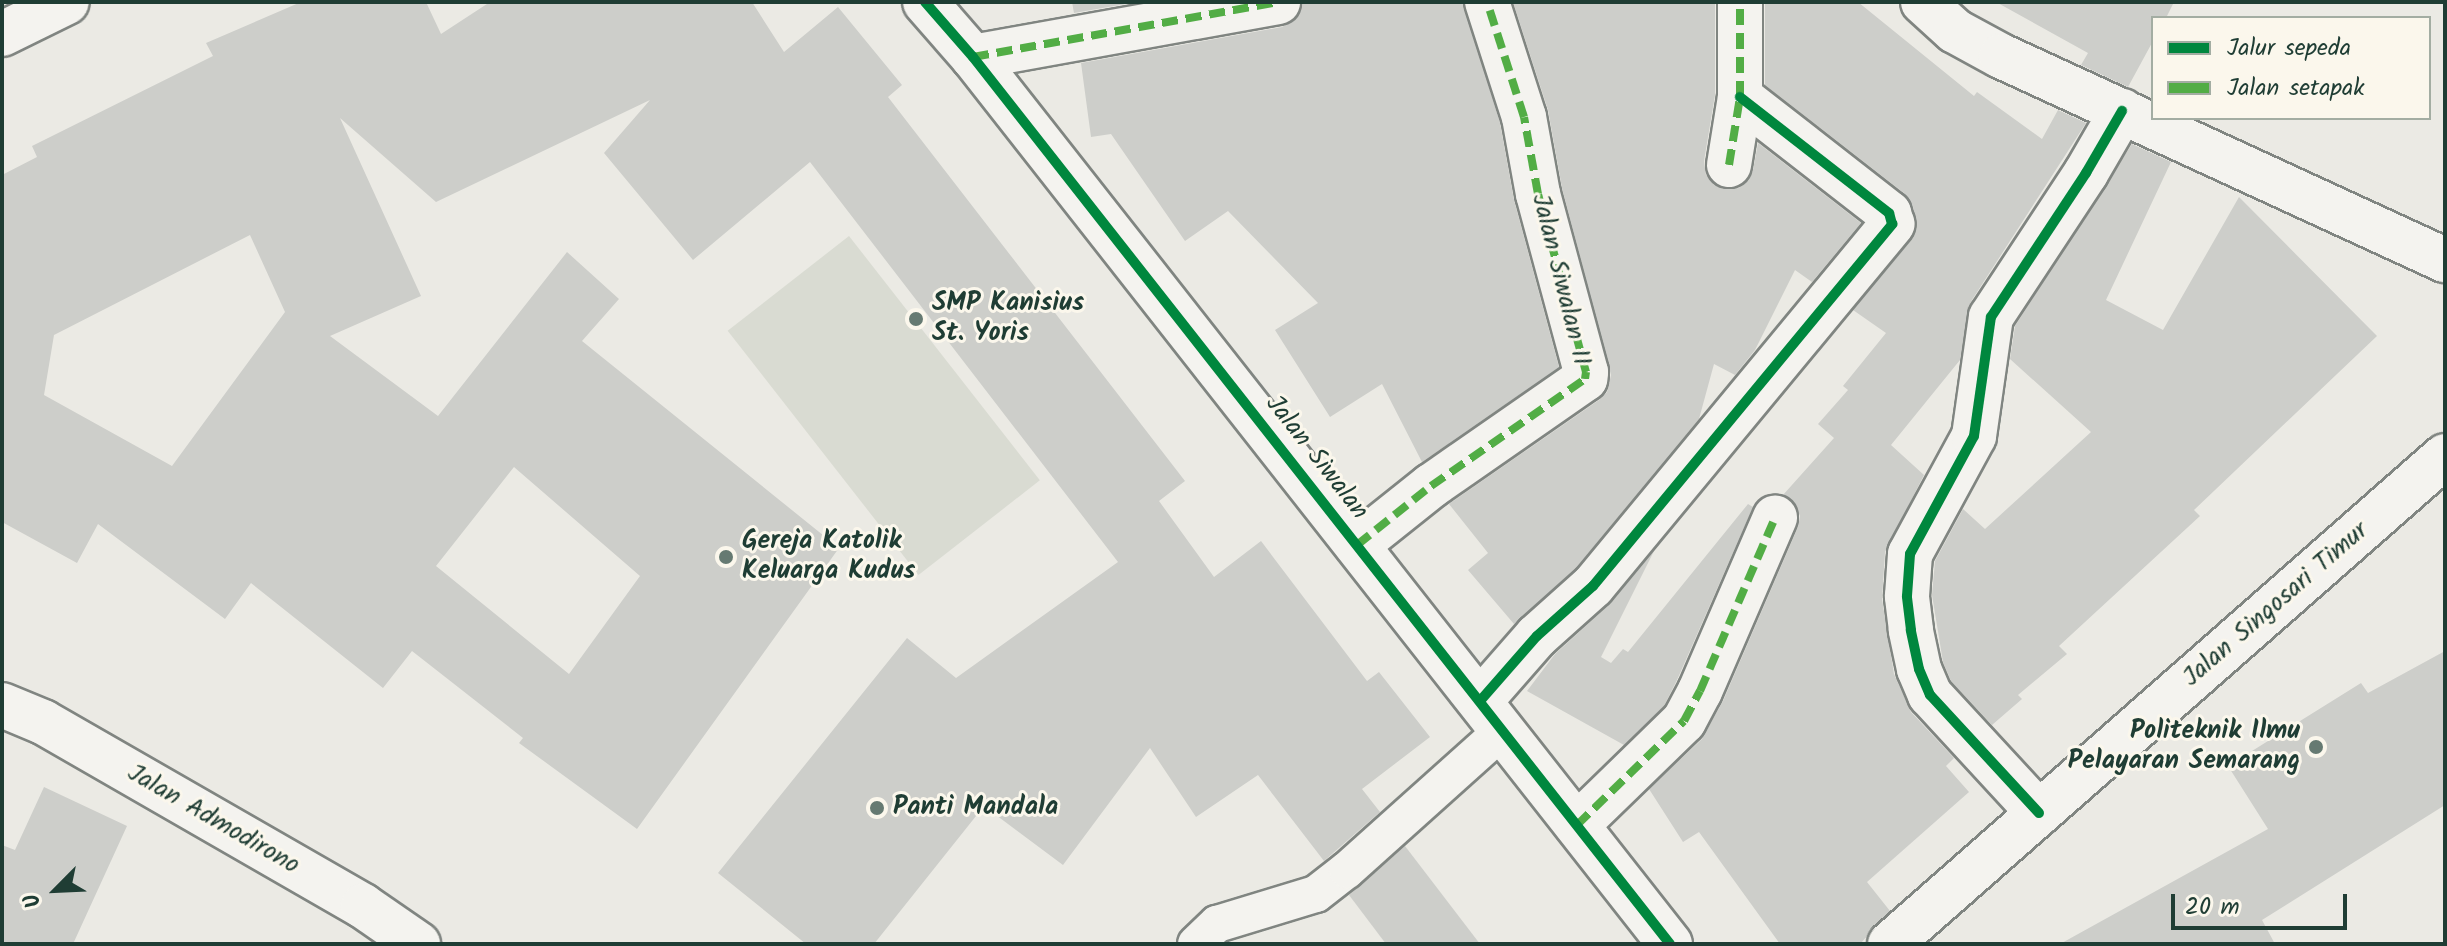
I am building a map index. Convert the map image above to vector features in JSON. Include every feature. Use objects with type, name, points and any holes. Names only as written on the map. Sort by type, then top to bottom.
[{"type":"street","points":[[2,34],[67,2]]},
{"type":"street","name":"Jalan Siwalan","points":[[925,2],[973,57],[1670,944]]},
{"type":"street","points":[[973,57],[1278,2]]},
{"type":"street","name":"Jalan Siwalan II","points":[[1357,545],[1431,486],[1585,379],[1586,372],[1541,207],[1524,117],[1487,2]]},
{"type":"street","points":[[1729,165],[1740,97],[1740,2]]},
{"type":"street","points":[[1923,2],[1955,31],[2445,260]]},
{"type":"street","points":[[1491,716],[1537,636],[1593,586],[1892,224],[1889,213],[1740,97]]},
{"type":"street","points":[[2039,813],[1930,695],[1919,669],[1911,630],[1907,596],[1910,554],[1974,436],[1991,317],[2086,173],[2122,111]]},
{"type":"street","name":"Jalan Singosari Timur","points":[[1890,944],[2445,456]]},
{"type":"street","points":[[1577,825],[1684,721],[1775,518]]},
{"type":"street","name":"Jalan Admodirono","points":[[2,705],[43,722],[358,925],[418,944]]},
{"type":"lane","points":[[1196,944],[1217,924],[1316,894],[1491,716]]},
{"type":"shaded area","points":[[849,236],[1040,480],[919,575],[728,331]]},
{"type":"building","points":[[301,2],[426,2],[441,34],[490,2],[752,2],[784,52],[838,7],[902,85],[888,97],[1185,481],[1159,501],[1214,577],[1261,541],[1367,681],[1379,672],[1430,737],[1362,789],[1380,812],[1324,861],[1258,775],[1196,817],[1150,748],[1063,865],[984,806],[874,944],[806,944],[718,873],[907,638],[956,678],[1118,562],[810,162],[693,260],[604,153],[650,100],[436,202],[340,118],[421,296],[330,336],[438,416],[567,252],[619,299],[582,341],[839,548],[637,829],[519,743],[523,738],[412,651],[383,688],[251,583],[225,619],[98,524],[77,563],[2,522],[2,175],[37,157],[32,146],[213,56],[206,43]],"holes":[[[250,235],[285,312],[172,466],[44,395],[54,335]],[[514,467],[640,576],[569,674],[436,566]]]},
{"type":"building","points":[[1072,2],[1137,2],[1074,13]]},
{"type":"building","points":[[1302,2],[1463,2],[1500,123],[1514,200],[1559,367],[1422,462],[1382,384],[1330,417],[1275,330],[1318,303],[1228,211],[1185,241],[1111,134],[1091,137],[1081,63],[1282,27],[1295,20]]},
{"type":"building","points":[[1513,2],[1715,2],[1715,95],[1704,161],[1706,175],[1714,185],[1724,189],[1739,188],[1749,180],[1758,143],[1861,223],[1812,282],[1795,270],[1755,350],[1735,375],[1714,364],[1699,419],[1575,569],[1514,624],[1468,570],[1488,553],[1449,504],[1599,400],[1607,392],[1611,375],[1562,188],[1548,110]]},
{"type":"building","points":[[1765,2],[1858,2],[1974,96],[1977,92],[2042,139],[2058,110],[2086,123],[1970,303],[1960,360],[1891,445],[1924,475],[1885,552],[1882,599],[1894,674],[1911,712],[1954,758],[1946,766],[1969,792],[1867,882],[1890,911],[1860,944],[1780,944],[1699,832],[1683,842],[1649,789],[1702,739],[1723,701],[1798,527],[1800,516],[1795,504],[1783,495],[1834,438],[1818,424],[1848,390],[1843,386],[1886,333],[1853,310],[1911,240],[1916,229],[1913,206],[1904,193],[1765,85]]},
{"type":"building","points":[[1996,2],[2174,2],[2167,16],[2151,16],[2151,45],[2128,87],[2081,65],[2088,53]]},
{"type":"building","points":[[2132,144],[2171,162],[2106,300],[2163,330],[2239,197],[2377,336],[2194,510],[2200,516],[2059,646],[2067,654],[2018,695],[2022,699],[1992,725],[1951,681],[1943,662],[1932,595],[1935,561],[1963,509],[1985,529],[2091,432],[2010,359],[2015,326]]},
{"type":"building","points":[[1748,504],[1753,507],[1664,706],[1624,745],[1527,691],[1555,654],[1610,604],[1654,551],[1601,657],[1611,663],[1623,649],[1628,652]]},
{"type":"building","points":[[2445,651],[2445,805],[2262,920],[2275,944],[2060,944],[2268,829],[2228,766],[2361,683],[2368,693]]},
{"type":"building","points":[[44,787],[127,826],[73,944],[2,944],[2,845],[15,850]]},
{"type":"building","points":[[1405,846],[1480,944],[1386,944],[1349,895]]},
{"type":"marked path","points":[[973,57],[1278,2]]},
{"type":"marked path","points":[[1357,545],[1431,486],[1585,379],[1586,372],[1538,194],[1524,117],[1487,2]]},
{"type":"marked path","points":[[1729,165],[1740,97],[1740,2]]},
{"type":"marked path","points":[[1577,825],[1684,721],[1775,518]]},
{"type":"cycle path","points":[[925,2],[973,57],[1670,944]]},
{"type":"cycle path","points":[[1480,701],[1537,636],[1593,586],[1892,224],[1889,213],[1740,97]]},
{"type":"cycle path","points":[[2039,813],[1930,695],[1919,669],[1911,630],[1907,596],[1910,554],[1974,436],[1991,317],[2086,173],[2122,111]]},
{"type":"place","name":"SMP Kanisius St. Yoris","points":[[916,319]]},
{"type":"place","name":"Gereja Katolik Keluarga Kudus","points":[[726,557]]},
{"type":"place","name":"Politeknik Ilmu Pelayaran Semarang","points":[[2316,747]]},
{"type":"place","name":"Panti Mandala","points":[[877,808]]}]
